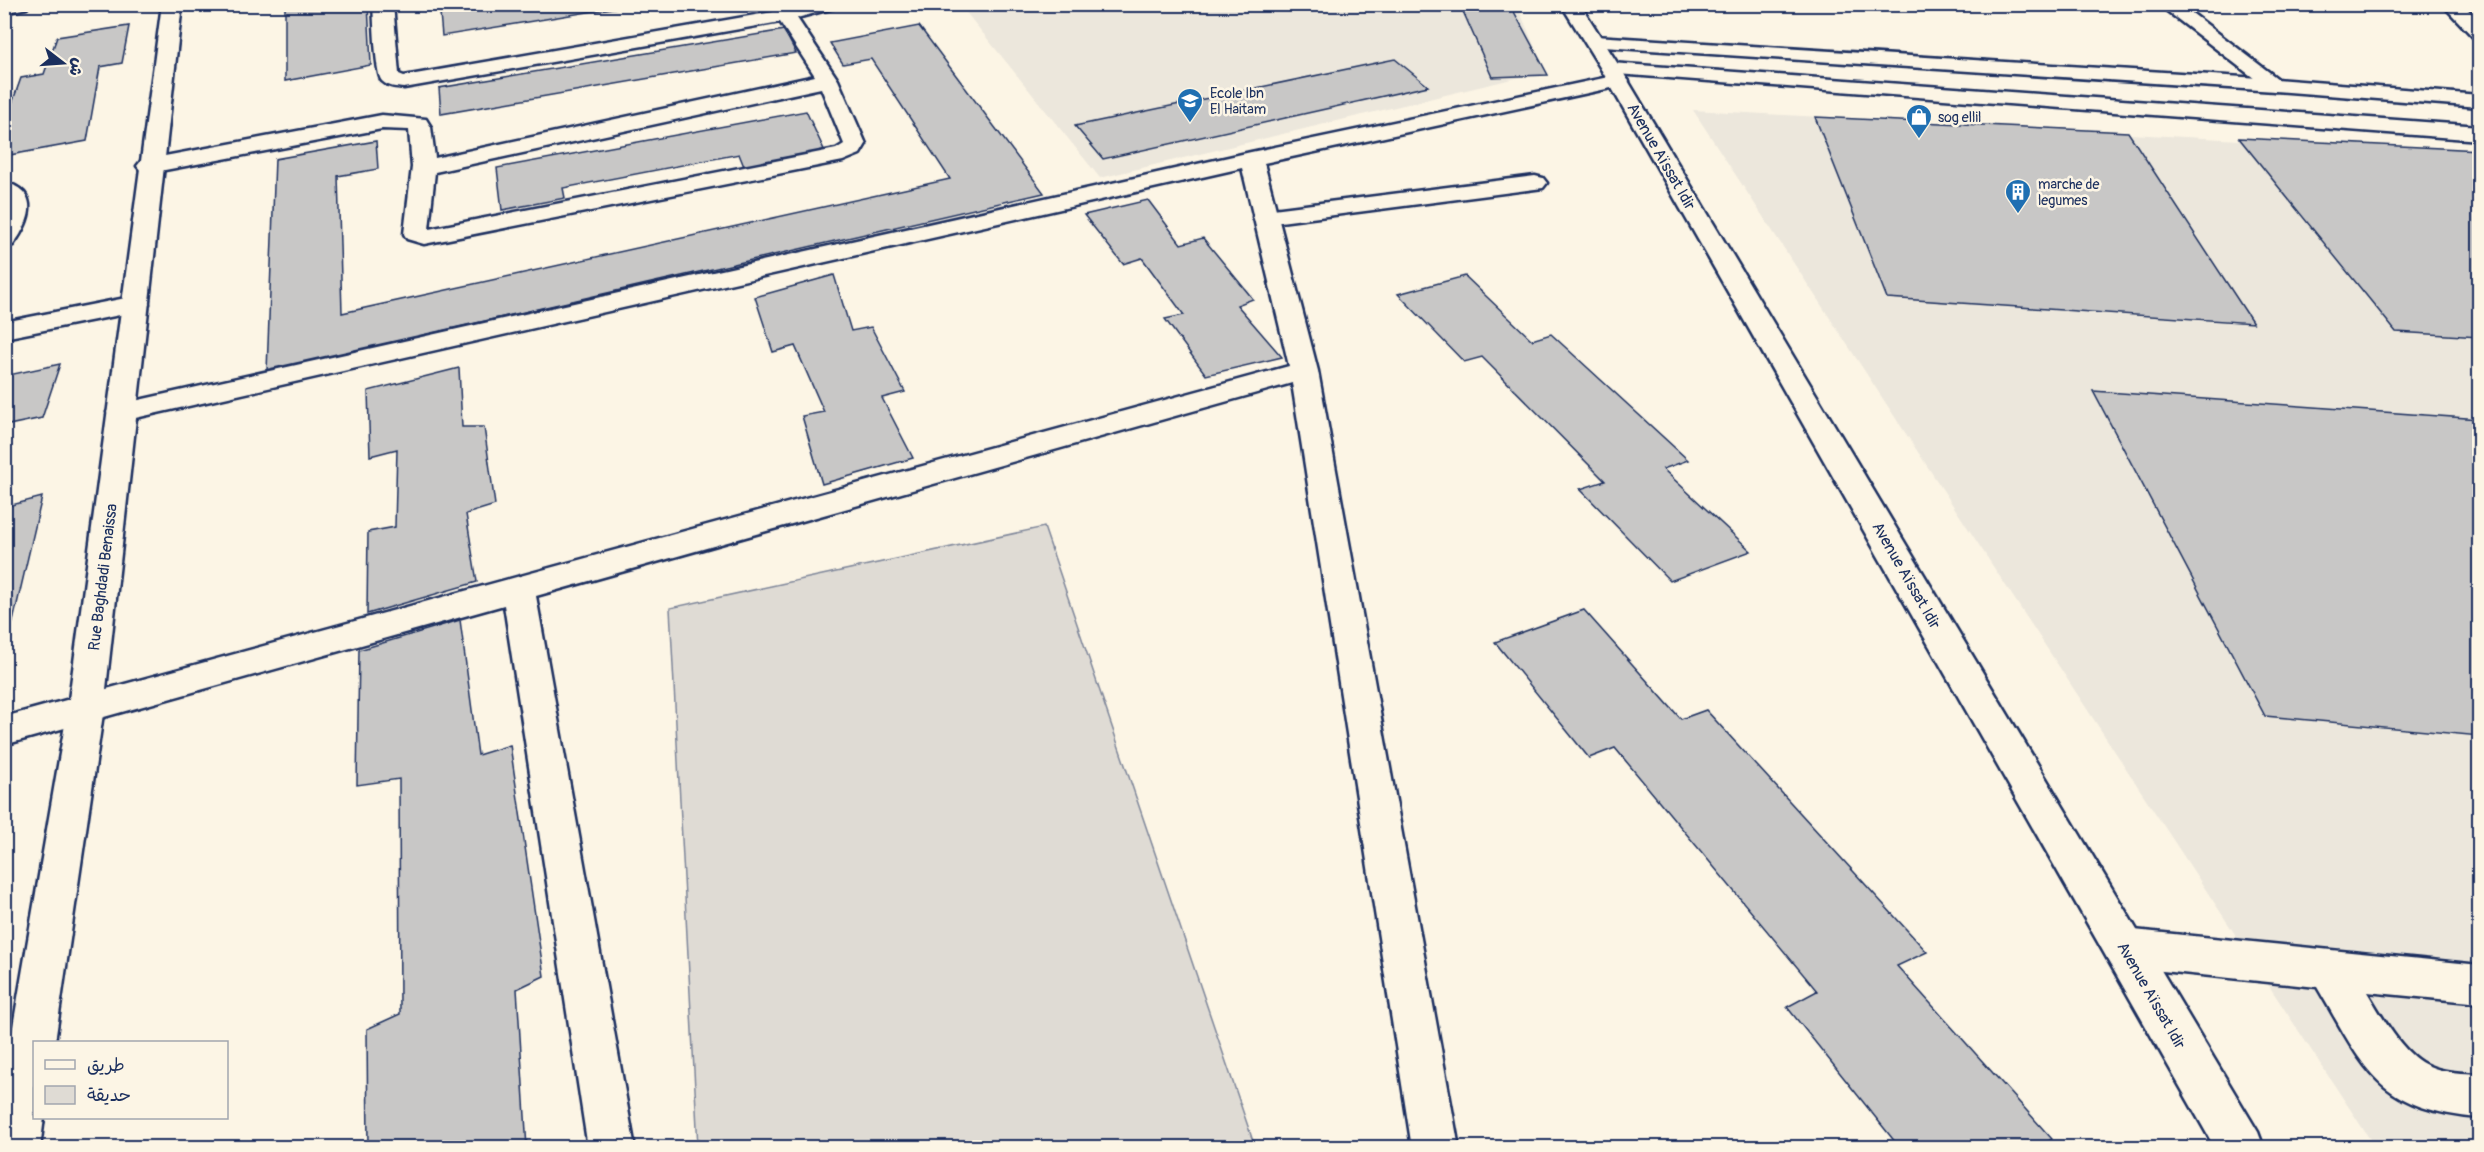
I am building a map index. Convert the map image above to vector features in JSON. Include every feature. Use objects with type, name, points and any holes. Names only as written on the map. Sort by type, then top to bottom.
[{"type":"street","points":[[4,7],[20,4]]},
{"type":"street","name":"Rue Baghdadi Benaissa","points":[[33,1041],[86,708],[136,304],[149,166],[172,4]]},
{"type":"street","points":[[383,4],[389,76],[395,81],[404,82],[781,10],[827,4]]},
{"type":"street","name":"Avenue Aïssat Idir","points":[[1570,4],[1608,64],[2241,1148]]},
{"type":"street","points":[[2167,4],[2275,85]]},
{"type":"street","points":[[2451,4],[2480,33]]},
{"type":"street","points":[[149,166],[382,122],[418,124],[424,167],[416,234],[424,237],[843,154],[852,149],[855,144],[828,80],[781,10]]},
{"type":"street","points":[[1608,64],[2480,133]]},
{"type":"street","points":[[123,412],[1251,159],[1608,64],[2275,85],[2480,101]]},
{"type":"street","points":[[424,167],[828,80]]},
{"type":"street","points":[[1251,159],[1304,371],[1436,1148]]},
{"type":"street","points":[[1264,217],[1535,183]]},
{"type":"street","points":[[4,189],[13,194],[19,203],[17,219],[4,240]]},
{"type":"street","points":[[4,330],[136,304]]},
{"type":"street","points":[[4,731],[1304,371]]},
{"type":"street","points":[[518,589],[612,1148]]},
{"type":"street","points":[[2124,948],[2480,984]]},
{"type":"street","points":[[2329,968],[2386,1059],[2410,1081],[2437,1091],[2480,1096]]},
{"type":"street","name":"Rue Baghdadi Benaissa","points":[[16,1148],[33,1041]]},
{"type":"shaded area","name":"Ecole Ibn El Haitam","points":[[960,5],[1517,5],[1545,71],[1100,178]]},
{"type":"shaded area","points":[[1693,110],[2479,153],[2479,1147],[2375,1147]]},
{"type":"green space","points":[[1044,527],[1255,1147],[698,1147],[670,608]]},
{"type":"building","points":[[285,4],[368,4],[371,65],[285,81]]},
{"type":"building","points":[[494,4],[637,4],[442,36],[440,13]]},
{"type":"building","points":[[1512,8],[1548,75],[1492,77],[1462,9]]},
{"type":"building","points":[[129,26],[122,63],[100,67],[87,141],[4,156],[4,126],[21,78],[44,74],[57,37]]},
{"type":"building","points":[[919,26],[1044,193],[267,371],[275,159],[376,141],[378,169],[338,176],[342,313],[950,179],[871,59],[843,64],[830,43]]},
{"type":"building","points":[[784,30],[796,53],[441,114],[439,88]]},
{"type":"building","points":[[1395,59],[1428,86],[1103,159],[1075,126]]},
{"type":"building","points":[[806,111],[826,154],[745,169],[739,154],[563,188],[565,198],[502,210],[497,168]]},
{"type":"building","name":"marche de legumes","points":[[1815,117],[2128,132],[2253,323],[1887,298]]},
{"type":"building","points":[[2239,138],[2480,150],[2480,337],[2396,332]]},
{"type":"building","points":[[1148,200],[1181,244],[1203,238],[1253,299],[1237,305],[1282,357],[1206,375],[1165,319],[1184,315],[1142,258],[1123,264],[1084,215]]},
{"type":"building","points":[[834,275],[851,331],[871,327],[905,392],[882,398],[913,458],[822,484],[802,416],[824,412],[795,346],[773,352],[755,297]]},
{"type":"building","points":[[1465,276],[1532,340],[1551,334],[1688,460],[1663,469],[1751,551],[1670,581],[1580,489],[1605,481],[1482,357],[1464,362],[1398,294]]},
{"type":"building","points":[[60,364],[42,418],[4,426],[4,376]]},
{"type":"building","points":[[459,368],[462,427],[484,427],[495,505],[466,514],[477,582],[367,614],[368,532],[395,527],[397,449],[370,456],[368,391]]},
{"type":"building","points":[[2093,391],[2480,419],[2480,736],[2265,716]]},
{"type":"building","points":[[42,497],[4,660],[4,507]]},
{"type":"building","points":[[1584,610],[1681,719],[1706,710],[1927,952],[1897,966],[2052,1139],[2038,1148],[1900,1148],[1787,1007],[1817,991],[1615,748],[1589,758],[1495,642]]},
{"type":"building","points":[[460,620],[478,755],[510,745],[544,976],[517,989],[527,1148],[368,1148],[367,1029],[400,1014],[399,779],[357,785],[359,650]]},
{"type":"place","name":"Ecole Ibn El Haitam","points":[[1190,124]]},
{"type":"place","name":"sog ellil","points":[[1919,140]]},
{"type":"place","name":"marche de legumes","points":[[2018,215]]}]
